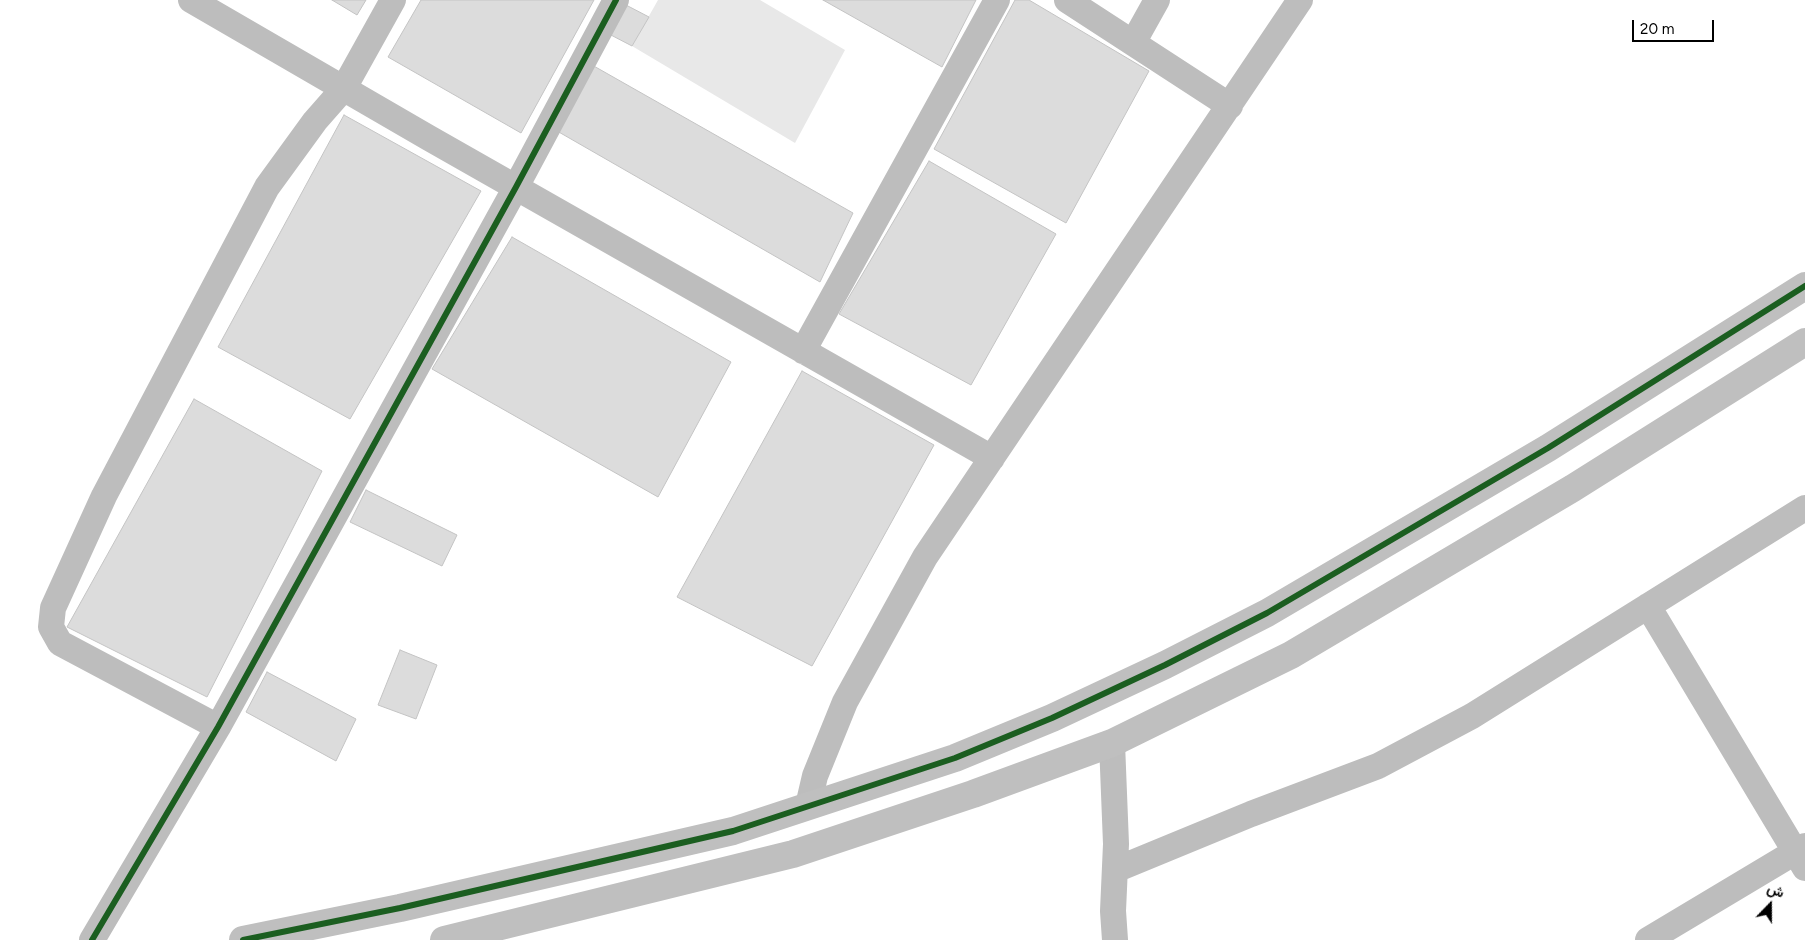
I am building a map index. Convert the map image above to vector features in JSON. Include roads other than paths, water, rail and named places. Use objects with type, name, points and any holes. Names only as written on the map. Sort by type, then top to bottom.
[{"type":"street","points":[[191,0],[992,458]]},
{"type":"street","points":[[218,727],[60,643],[52,626],[53,608],[104,496],[267,187],[315,121],[344,88],[393,0]]},
{"type":"street","points":[[92,940],[218,727],[516,187],[616,0]]},
{"type":"street","points":[[804,351],[997,0]]},
{"type":"street","points":[[1067,0],[1230,106]]},
{"type":"street","points":[[1132,43],[1157,0]]},
{"type":"street","points":[[808,806],[815,776],[845,702],[925,557],[1300,0]]},
{"type":"street","points":[[243,940],[400,908],[734,831],[955,758],[1052,718],[1165,665],[1267,612],[1548,448],[1805,286]]},
{"type":"street","points":[[447,940],[793,854],[974,794],[1112,743],[1291,655],[1573,488],[1805,342]]},
{"type":"street","points":[[1115,870],[1251,814],[1378,766],[1472,716],[1805,508]]},
{"type":"street","points":[[1648,606],[1802,855],[1648,940]]},
{"type":"street","points":[[1112,743],[1116,844],[1113,911],[1115,940]]}]
